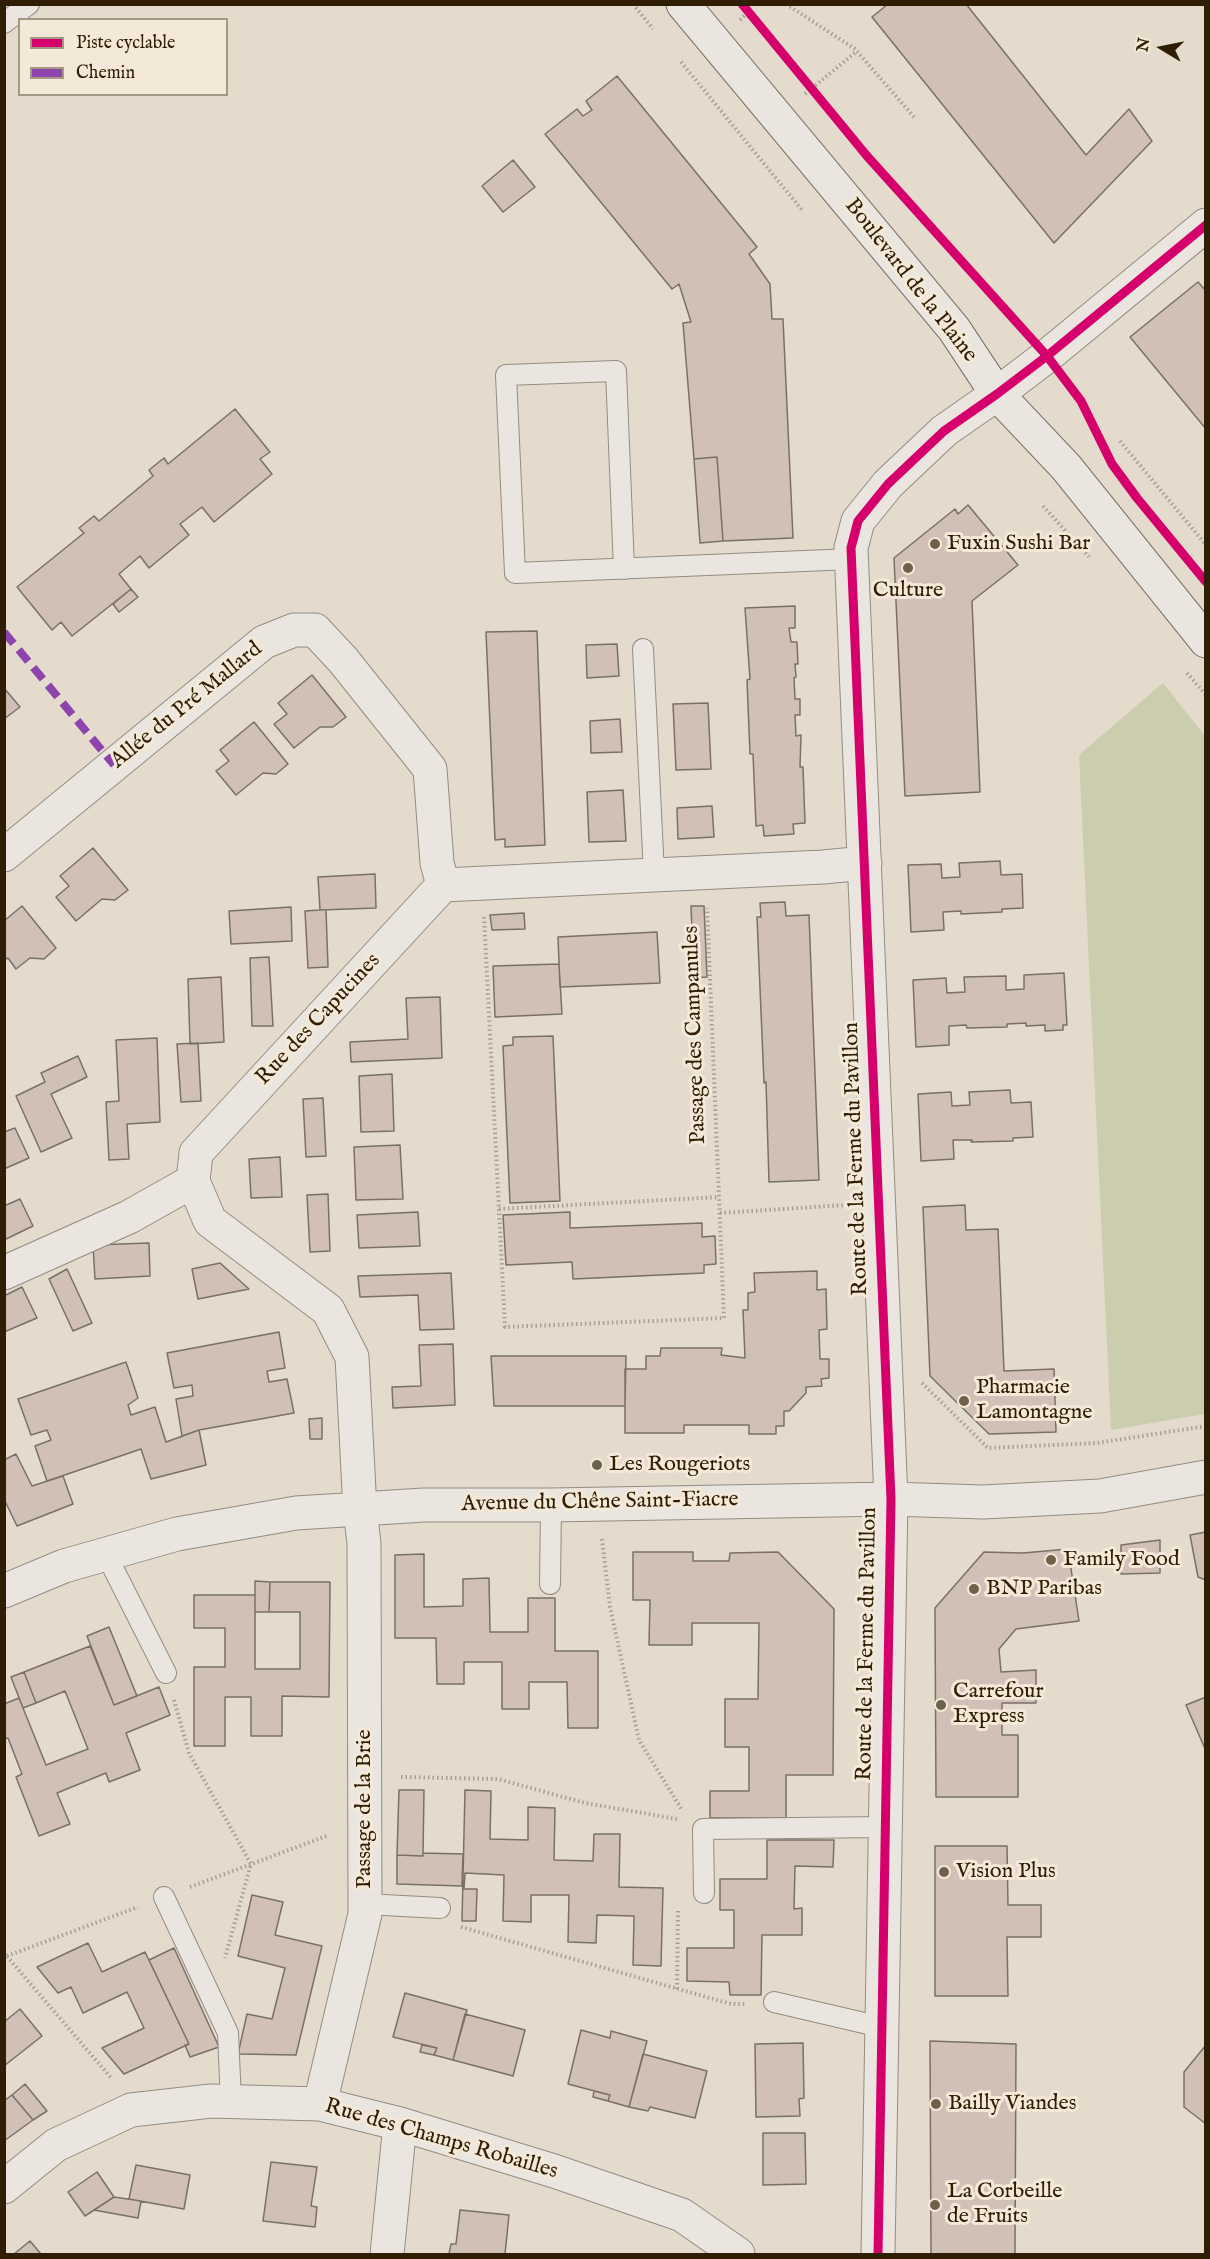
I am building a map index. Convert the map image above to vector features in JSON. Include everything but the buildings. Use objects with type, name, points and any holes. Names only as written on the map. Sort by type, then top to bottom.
[{"type":"street","name":"Boulevard de la Plaine","points":[[683,4],[954,329],[997,394],[1066,467],[1206,641]]},
{"type":"street","name":"Route de la Ferme du Pavillon","points":[[878,2254],[891,1499],[851,548],[858,521],[888,484],[944,430],[1047,356],[1206,225]]},
{"type":"street","name":"Allée du Pré Mallard","points":[[4,855],[264,642],[294,630],[315,630],[343,660],[430,769],[437,862],[443,885]]},
{"type":"street","points":[[443,885],[823,867],[865,863]]},
{"type":"street","name":"Rue des Capucines","points":[[193,1181],[196,1153],[443,885]]},
{"type":"street","points":[[4,1273],[129,1217],[193,1181],[210,1221],[328,1310],[352,1357],[360,1510]]},
{"type":"street","name":"Avenue du Chêne Saint-Fiacre","points":[[4,1591],[64,1566],[177,1534],[296,1513],[424,1505],[891,1499],[983,1502],[1100,1496],[1206,1477]]},
{"type":"street","name":"Passage de la Brie","points":[[320,2104],[365,1914],[364,1543],[360,1510]]},
{"type":"street","name":"Rue des Champs Robailles","points":[[4,2187],[56,2145],[131,2110],[211,2101],[320,2104],[400,2124],[554,2171],[682,2215],[736,2253]]},
{"type":"street","points":[[387,2254],[400,2124]]},
{"type":"lane","points":[[4,23],[29,4]]},
{"type":"lane","points":[[624,569],[616,370],[506,375],[514,573],[624,569],[852,560]]},
{"type":"lane","points":[[643,649],[654,874]]},
{"type":"lane","points":[[550,1505],[550,1584]]},
{"type":"lane","points":[[106,1554],[166,1673]]},
{"type":"lane","points":[[704,1893],[696,1825],[885,1827]]},
{"type":"lane","points":[[164,1897],[228,2033],[231,2102]]},
{"type":"lane","points":[[365,1904],[440,1908]]},
{"type":"lane","points":[[774,2002],[881,2027]]},
{"type":"path","points":[[633,4],[656,31]]},
{"type":"path","points":[[786,4],[858,51],[914,117]]},
{"type":"path","points":[[734,26],[745,8],[755,21]]},
{"type":"path","points":[[808,92],[858,51]]},
{"type":"path","points":[[677,58],[802,210]]},
{"type":"path","points":[[805,80],[808,92]]},
{"type":"path","points":[[808,92],[819,97]]},
{"type":"path","points":[[1120,441],[1206,545]]},
{"type":"path","points":[[499,1209],[719,1197]]},
{"type":"path","points":[[720,1213],[878,1203]]},
{"type":"path","points":[[920,1381],[988,1448],[1097,1443],[1206,1426]]},
{"type":"path","points":[[598,1504],[610,1607],[639,1740],[696,1825]]},
{"type":"path","points":[[166,1673],[189,1753],[251,1864],[213,2001]]},
{"type":"path","points":[[364,1776],[498,1779],[585,1803],[696,1825]]},
{"type":"path","points":[[677,1989],[679,1904],[704,1893]]},
{"type":"path","points":[[440,1908],[457,1926],[677,1989],[731,2004],[774,2002]]},
{"type":"path","points":[[4,1953],[113,2081],[131,2110]]},
{"type":"green space","points":[[1163,683],[1205,736],[1205,1414],[1111,1430],[1079,755]]},
{"type":"marked path","points":[[4,632],[114,765]]},
{"type":"cycle path","points":[[742,4],[867,156],[1047,356],[1081,401],[1112,464],[1206,582]]},
{"type":"cycle path","points":[[878,2254],[891,1499],[851,548],[858,521],[888,484],[944,431],[1047,356],[1206,225]]},
{"type":"place","name":"Fuxin Sushi Bar","points":[[935,544]]},
{"type":"place","name":"Culture","points":[[908,568]]},
{"type":"place","name":"Pharmacie Lamontagne","points":[[964,1401]]},
{"type":"place","name":"Les Rougeriots","points":[[597,1465]]},
{"type":"place","name":"Family Food","points":[[1051,1560]]},
{"type":"place","name":"BNP Paribas","points":[[974,1589]]},
{"type":"place","name":"Carrefour Express","points":[[941,1705]]},
{"type":"place","name":"Vision Plus","points":[[944,1872]]},
{"type":"place","name":"Bailly Viandes","points":[[936,2104]]},
{"type":"place","name":"La Corbeille de Fruits","points":[[935,2205]]}]
